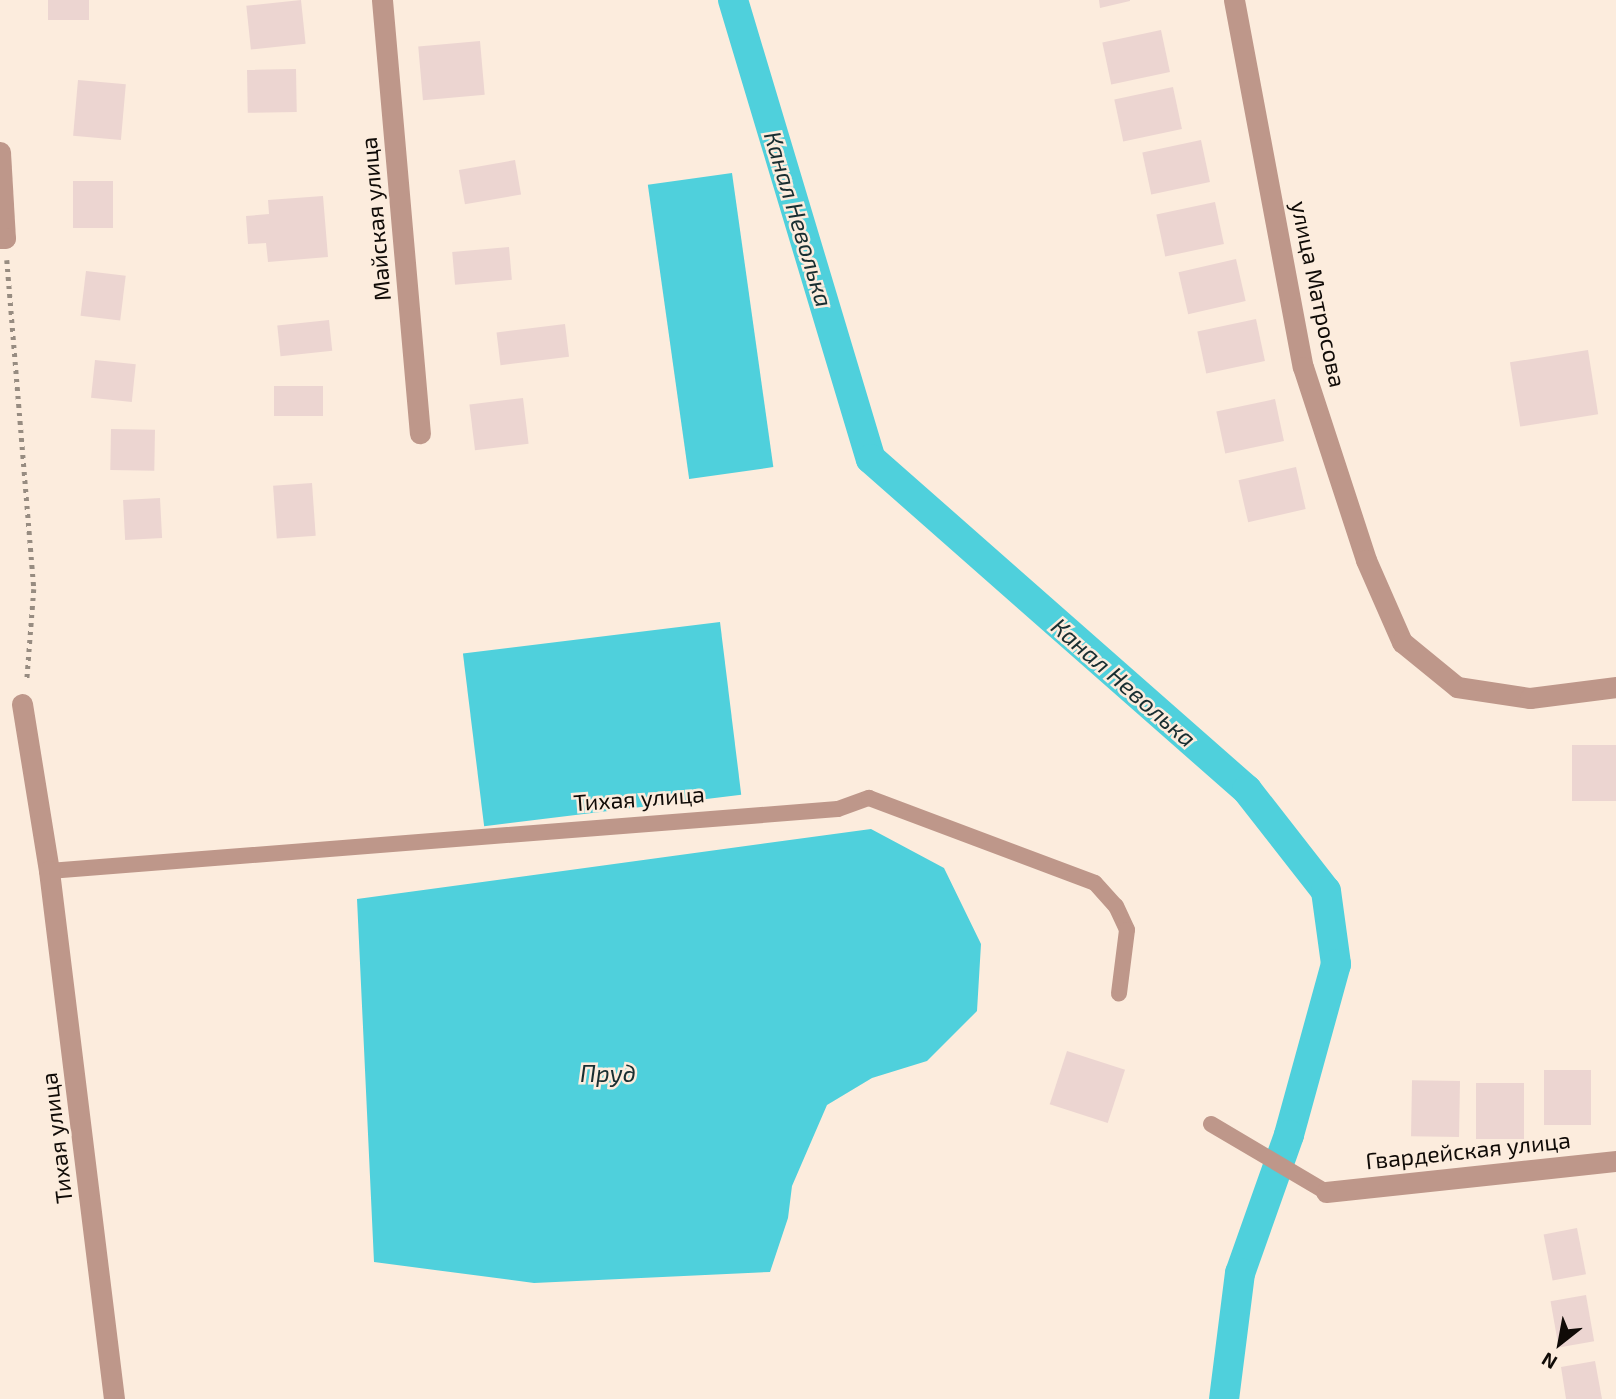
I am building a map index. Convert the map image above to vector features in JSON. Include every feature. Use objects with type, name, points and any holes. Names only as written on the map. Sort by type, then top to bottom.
[{"type":"street","name":"Майская улица","points":[[382,0],[420,433]]},
{"type":"street","name":"улица Матросова","points":[[1234,0],[1303,367],[1366,560],[1402,642],[1457,687],[1530,698],[1616,687]]},
{"type":"street","points":[[0,152],[2,238]]},
{"type":"street","name":"Тихая улица","points":[[22,704],[49,870],[114,1399]]},
{"type":"street","name":"Гвардейская улица","points":[[1326,1192],[1616,1161]]},
{"type":"lane","name":"Тихая улица","points":[[49,870],[838,809],[869,798],[1095,883],[1116,906],[1127,930],[1119,993]]},
{"type":"lane","points":[[1211,1124],[1326,1192]]},
{"type":"path","points":[[2,238],[34,589],[29,667],[22,704]]},
{"type":"water","points":[[732,173],[773,467],[689,479],[648,185]]},
{"type":"water","points":[[720,622],[741,795],[484,826],[463,654]]},
{"type":"water","name":"Пруд","points":[[871,829],[944,868],[981,944],[977,1011],[927,1061],[872,1078],[827,1105],[792,1186],[788,1218],[770,1272],[534,1283],[374,1262],[357,899]]},
{"type":"building","points":[[48,0],[89,0],[89,20],[48,20]]},
{"type":"building","points":[[301,0],[306,44],[251,50],[246,6]]},
{"type":"building","points":[[1099,0],[1130,0],[1130,1],[1100,8]]},
{"type":"building","points":[[1161,30],[1170,72],[1111,85],[1102,42]]},
{"type":"building","points":[[480,41],[485,95],[423,100],[418,46]]},
{"type":"building","points":[[296,69],[297,112],[248,113],[247,70]]},
{"type":"building","points":[[78,80],[126,84],[121,140],[73,136]]},
{"type":"building","points":[[1173,87],[1182,129],[1123,142],[1114,99]]},
{"type":"building","points":[[1201,140],[1210,182],[1151,195],[1142,152]]},
{"type":"building","points":[[515,160],[521,194],[465,204],[459,170]]},
{"type":"building","points":[[73,181],[113,181],[113,228],[73,228]]},
{"type":"building","points":[[323,196],[328,257],[268,262],[266,243],[248,244],[246,216],[269,214],[268,200]]},
{"type":"building","points":[[1215,202],[1224,244],[1165,257],[1156,214]]},
{"type":"building","points":[[509,247],[512,280],[455,285],[452,252]]},
{"type":"building","points":[[1236,259],[1246,301],[1188,314],[1179,272]]},
{"type":"building","points":[[86,271],[126,276],[120,321],[81,316]]},
{"type":"building","points":[[1256,319],[1265,361],[1206,374],[1197,331]]},
{"type":"building","points":[[329,320],[332,351],[281,356],[277,325]]},
{"type":"building","points":[[565,324],[569,357],[501,365],[497,332]]},
{"type":"building","points":[[1588,350],[1598,414],[1520,427],[1510,362]]},
{"type":"building","points":[[95,360],[136,364],[132,402],[91,398]]},
{"type":"building","points":[[274,386],[323,386],[323,416],[274,416]]},
{"type":"building","points":[[523,398],[529,444],[475,450],[469,405]]},
{"type":"building","points":[[1275,399],[1284,441],[1225,454],[1216,411]]},
{"type":"building","points":[[111,429],[155,430],[154,471],[110,470]]},
{"type":"building","points":[[1296,467],[1306,509],[1248,522],[1239,480]]},
{"type":"building","points":[[312,483],[316,536],[277,539],[273,486]]},
{"type":"building","points":[[160,498],[162,538],[125,540],[123,500]]},
{"type":"building","points":[[1572,745],[1616,745],[1616,801],[1572,801]]},
{"type":"building","points":[[1067,1051],[1125,1070],[1108,1123],[1050,1104]]},
{"type":"building","points":[[1544,1070],[1591,1070],[1591,1125],[1544,1125]]},
{"type":"building","points":[[1412,1080],[1460,1081],[1459,1137],[1411,1136]]},
{"type":"building","points":[[1476,1083],[1524,1083],[1524,1139],[1476,1139]]},
{"type":"building","points":[[1577,1228],[1586,1274],[1553,1281],[1544,1234]]},
{"type":"building","points":[[1586,1295],[1594,1341],[1559,1348],[1551,1301]]},
{"type":"building","points":[[1595,1361],[1602,1399],[1566,1399],[1561,1367]]},
{"type":"waterway","name":"Канал Неволька","points":[[733,0],[871,459],[1247,790],[1326,891],[1336,964],[1289,1135],[1240,1273],[1224,1399]]}]
